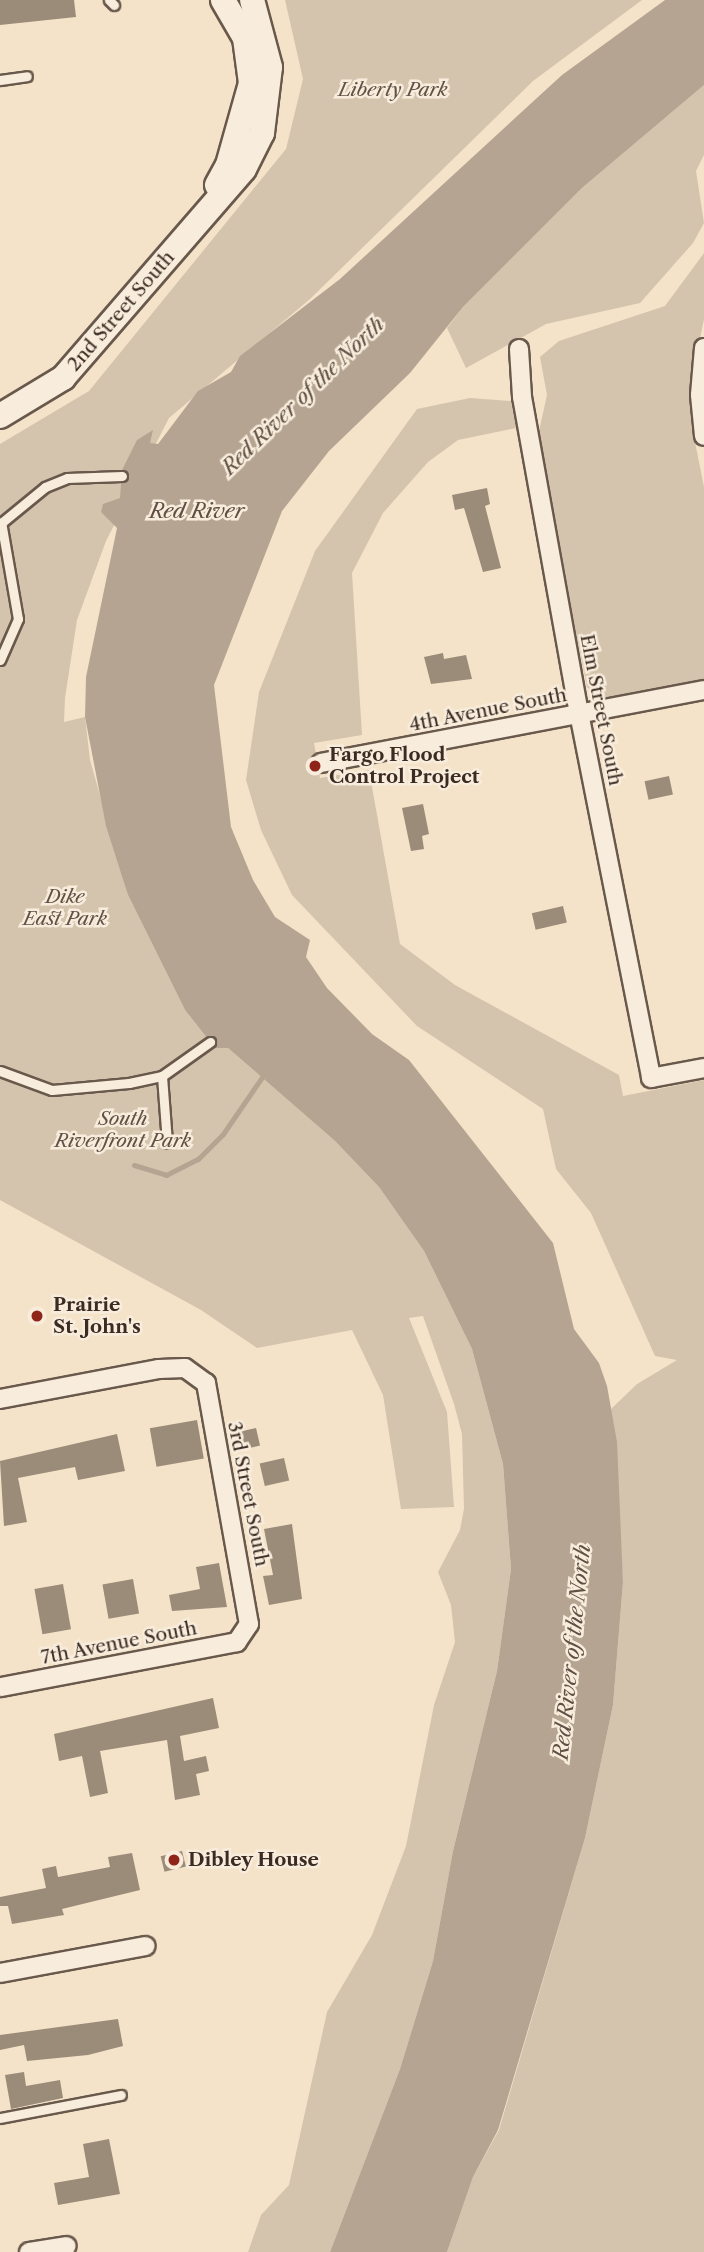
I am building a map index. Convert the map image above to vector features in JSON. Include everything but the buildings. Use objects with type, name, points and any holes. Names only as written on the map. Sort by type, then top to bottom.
[{"type":"street","name":"2nd Street South","points":[[198,219],[228,165],[251,83],[245,38],[223,0]]},
{"type":"street","name":"2nd Street South","points":[[0,416],[63,378],[244,169],[262,133],[270,67],[252,0]]},
{"type":"street","points":[[259,0],[259,26]]},
{"type":"street","points":[[704,348],[700,395],[704,436]]},
{"type":"street","name":"Elm Street South","points":[[519,349],[522,397],[579,713],[651,1078],[704,1068]]},
{"type":"street","name":"4th Avenue South","points":[[321,763],[704,690]]},
{"type":"street","name":"3rd Street South","points":[[0,1399],[186,1368],[206,1383],[247,1598],[249,1624],[242,1635]]},
{"type":"street","name":"7th Avenue South","points":[[0,1687],[237,1642],[242,1635]]},
{"type":"street","points":[[0,1973],[146,1946]]},
{"type":"street","points":[[29,2252],[67,2246]]},
{"type":"lane","points":[[0,80],[27,76]]},
{"type":"lane","points":[[0,660],[19,619],[1,523],[45,487],[67,478],[122,477]]},
{"type":"lane","points":[[0,1071],[52,1090],[162,1076],[210,1042]]},
{"type":"lane","points":[[162,1076],[167,1143]]},
{"type":"lane","points":[[0,2118],[121,2095]]},
{"type":"green space","points":[[285,0],[642,0],[533,81],[310,299],[169,418],[106,541],[77,620],[65,698],[64,722],[85,717],[90,760],[128,895],[185,1010],[215,1048],[228,1048],[335,1141],[379,1187],[424,1251],[472,1349],[503,1464],[511,1569],[497,1671],[453,1851],[433,1961],[400,2069],[330,2252],[248,2252],[261,2215],[289,2185],[327,2012],[372,1935],[406,1846],[434,1705],[455,1642],[451,1605],[438,1572],[460,1530],[464,1509],[462,1434],[454,1404],[423,1316],[409,1318],[447,1412],[454,1507],[401,1509],[383,1395],[352,1330],[257,1348],[201,1310],[0,1200],[0,444],[89,391],[286,149],[303,79]]},
{"type":"green space","points":[[704,85],[704,155],[696,171],[704,223],[693,243],[640,303],[546,324],[466,368],[447,328],[463,307],[582,188]]},
{"type":"green space","points":[[704,253],[704,319],[691,382],[691,422],[704,487],[704,684],[605,701],[587,687],[574,623],[539,431],[547,395],[540,357],[559,341],[665,306]]},
{"type":"green space","points":[[470,398],[511,401],[516,428],[458,440],[428,462],[383,513],[352,573],[362,735],[314,743],[320,778],[369,770],[400,944],[455,985],[619,1075],[623,1096],[704,1080],[704,2252],[447,2252],[473,2177],[499,2130],[585,1838],[613,1705],[623,1582],[611,1409],[637,1384],[677,1360],[655,1356],[591,1213],[556,1169],[543,1109],[417,1026],[292,895],[261,830],[246,780],[259,692],[315,551],[417,409]]},
{"type":"water","name":"Red River","points":[[665,0],[704,0],[704,85],[582,188],[463,307],[410,373],[329,451],[282,511],[214,685],[231,827],[253,880],[275,917],[310,940],[306,957],[327,988],[372,1034],[409,1060],[553,1243],[574,1329],[599,1363],[607,1386],[617,1442],[623,1582],[613,1705],[585,1838],[498,2130],[473,2177],[447,2252],[330,2252],[400,2069],[433,1961],[453,1851],[497,1671],[511,1569],[503,1464],[472,1349],[424,1251],[379,1187],[335,1141],[228,1048],[215,1048],[185,1010],[128,895],[106,826],[85,717],[86,677],[117,528],[101,512],[103,504],[120,498],[122,470],[137,440],[153,430],[150,443],[158,444],[198,391],[231,372],[240,356],[340,279],[562,75]]},
{"type":"waterway","points":[[134,1165],[166,1175],[198,1159],[223,1134],[262,1077]]},
{"type":"place","name":"Fargo Flood Control Project","points":[[315,766]]},
{"type":"place","name":"Prairie St. John's","points":[[37,1316]]},
{"type":"place","name":"Dibley House","points":[[174,1860]]},
{"type":"park label","name":"Liberty Park","points":[[393,90]]},
{"type":"park label","name":"Dike East Park","points":[[65,908]]},
{"type":"park label","name":"South Riverfront Park","points":[[123,1130]]},
{"type":"water label","name":"Red River of the North","points":[[303,396]]},
{"type":"water label","name":"Red River of the North","points":[[572,1652]]}]
